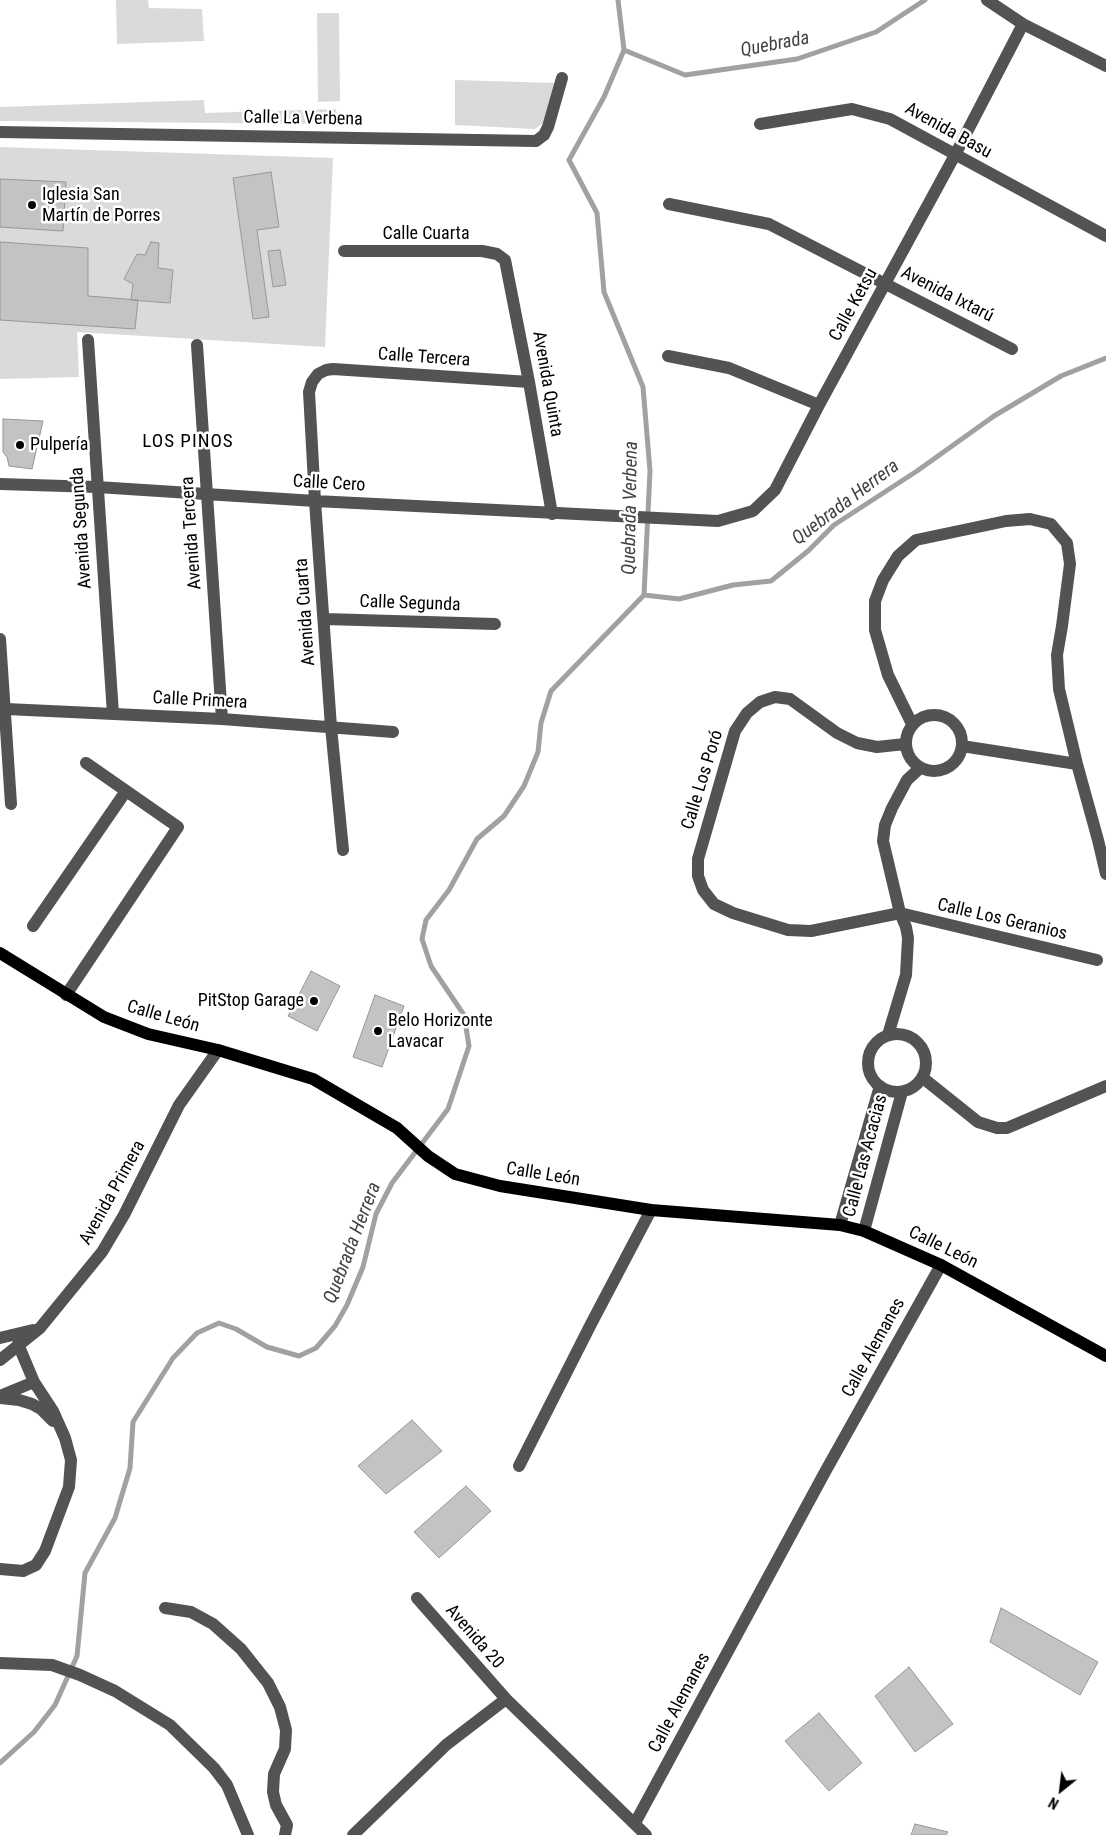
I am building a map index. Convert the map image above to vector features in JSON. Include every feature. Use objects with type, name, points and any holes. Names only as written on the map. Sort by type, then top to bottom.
[{"type":"main road","name":"Calle León","points":[[0,953],[104,1018],[148,1034],[218,1050],[313,1079],[397,1128],[428,1156],[455,1174],[500,1186],[651,1210],[840,1225],[864,1230],[941,1265],[1106,1356]]},
{"type":"street","points":[[987,0],[1023,24],[1106,66]]},
{"type":"street","name":"Calle Ketsu","points":[[657,518],[718,521],[753,511],[775,490],[955,155],[1023,24]]},
{"type":"street","name":"Calle La Verbena","points":[[0,132],[536,141],[544,135],[548,126],[562,78]]},
{"type":"street","name":"Avenida Basu","points":[[760,124],[852,109],[890,119],[1106,236]]},
{"type":"street","name":"Avenida Ixtarú","points":[[669,204],[769,224],[1012,349]]},
{"type":"street","name":"Calle Cuarta","points":[[344,251],[482,251],[497,254],[505,260]]},
{"type":"street","name":"Avenida Quinta","points":[[505,260],[552,514]]},
{"type":"street","name":"Avenida Segunda","points":[[88,340],[113,714]]},
{"type":"street","name":"Avenida Tercera","points":[[197,345],[222,719]]},
{"type":"street","points":[[668,356],[729,368],[819,405]]},
{"type":"street","name":"Calle Tercera","points":[[318,374],[333,369],[529,382]]},
{"type":"street","name":"Avenida Cuarta","points":[[318,374],[312,382],[309,392],[331,727],[343,850]]},
{"type":"street","name":"Calle Cero","points":[[0,484],[97,487],[315,501],[657,518]]},
{"type":"street","points":[[912,724],[888,675],[875,630],[875,600],[883,580],[898,556],[916,540],[997,523],[1030,519],[1051,524],[1067,544],[1070,564],[1057,655],[1060,688],[1077,764],[1106,874]]},
{"type":"street","name":"Calle Segunda","points":[[325,619],[495,624]]},
{"type":"street","points":[[0,639],[11,804]]},
{"type":"street","name":"Calle Los Poró","points":[[900,913],[811,932],[788,930],[733,913],[714,904],[703,890],[698,876],[698,860],[735,731],[746,713],[760,702],[775,697],[790,699],[837,733],[857,743],[877,747],[905,744]]},
{"type":"street","name":"Calle Primera","points":[[6,709],[222,719],[393,732]]},
{"type":"street","points":[[927,715],[945,717],[952,722],[958,728],[962,737],[960,755],[955,763],[938,772],[920,768],[912,762],[907,754],[905,737],[912,724],[919,718],[927,715]]},
{"type":"street","points":[[962,746],[1077,764]]},
{"type":"street","points":[[66,995],[178,827],[86,764]]},
{"type":"street","name":"Calle Las Acacias","points":[[920,768],[907,780],[885,825],[883,841],[900,913],[906,927],[908,957],[906,975],[888,1034],[874,1044],[868,1061],[869,1071],[873,1080],[887,1090],[902,1092],[910,1089],[922,1078]]},
{"type":"street","points":[[33,926],[126,791]]},
{"type":"street","name":"Calle Los Geranios","points":[[900,913],[1097,960]]},
{"type":"street","points":[[888,1034],[900,1033],[918,1041],[924,1049],[927,1059],[926,1069],[922,1078],[978,1122],[997,1128],[1007,1128],[1106,1086]]},
{"type":"street","name":"Avenida Primera","points":[[0,1360],[40,1328],[102,1252],[124,1215],[179,1105],[218,1050]]},
{"type":"street","name":"Calle Las Acacias","points":[[840,1225],[880,1086]]},
{"type":"street","name":"Calle Las Acacias","points":[[864,1230],[902,1092]]},
{"type":"street","points":[[519,1466],[651,1210]]},
{"type":"street","name":"Calle Alemanes","points":[[635,1823],[825,1472],[941,1265]]},
{"type":"street","points":[[0,1338],[40,1328]]},
{"type":"street","points":[[0,1569],[23,1571],[36,1565],[45,1551],[69,1487],[71,1460],[63,1434],[53,1411],[34,1382],[18,1344]]},
{"type":"street","points":[[0,1397],[34,1382]]},
{"type":"street","points":[[0,1397],[19,1400],[42,1409],[49,1415],[63,1434]]},
{"type":"street","name":"Avenida 20","points":[[417,1598],[506,1699]]},
{"type":"street","points":[[165,1608],[191,1612],[213,1624],[241,1649],[268,1683],[280,1707],[286,1730],[285,1749],[274,1774],[273,1792],[276,1805],[287,1825],[285,1835]]},
{"type":"street","points":[[0,1663],[52,1665],[80,1675],[115,1691],[170,1725],[214,1768],[227,1785],[248,1835]]},
{"type":"street","points":[[354,1835],[446,1745],[506,1699],[646,1835]]},
{"type":"shaded area","points":[[116,0],[148,0],[149,8],[202,9],[204,41],[117,44]]},
{"type":"shaded area","points":[[317,13],[339,13],[340,101],[318,102]]},
{"type":"shaded area","points":[[455,80],[556,83],[546,116],[542,124],[535,129],[455,125]]},
{"type":"shaded area","points":[[204,100],[205,113],[336,109],[338,124],[0,121],[0,107]]},
{"type":"shaded area","points":[[0,147],[333,158],[325,347],[77,332],[79,377],[0,379],[0,320],[138,300],[170,303],[173,271],[158,268],[159,243],[145,255],[137,254],[124,278],[133,284],[131,300],[88,296],[88,248],[0,242],[0,227],[63,231],[66,183],[0,179]],"holes":[[[271,173],[279,227],[257,230],[269,317],[253,319],[233,178]],[[280,250],[286,284],[273,286],[268,252]]]},
{"type":"building","points":[[271,172],[279,227],[257,230],[269,317],[253,319],[233,178]]},
{"type":"building","name":"Iglesia San Martín de Porres","points":[[0,179],[66,182],[63,231],[0,227]]},
{"type":"building","points":[[0,242],[88,248],[88,296],[138,300],[135,329],[0,320]]},
{"type":"building","points":[[151,242],[159,243],[158,268],[173,270],[170,303],[131,300],[133,284],[124,279],[137,254],[145,255]]},
{"type":"building","points":[[280,250],[286,285],[273,287],[268,251]]},
{"type":"building","name":"Pulpería","points":[[3,419],[43,421],[32,469],[9,466],[7,457],[3,452]]},
{"type":"building","name":"PitStop Garage","points":[[311,971],[340,986],[317,1031],[288,1016]]},
{"type":"building","name":"Belo Horizonte Lavacar","points":[[375,995],[404,1006],[382,1067],[353,1057]]},
{"type":"building","points":[[412,1420],[442,1451],[386,1494],[358,1466]]},
{"type":"building","points":[[466,1486],[491,1511],[439,1558],[414,1532]]},
{"type":"building","points":[[1001,1608],[1098,1662],[1080,1695],[990,1642]]},
{"type":"building","points":[[909,1667],[953,1724],[915,1752],[875,1696]]},
{"type":"building","points":[[819,1713],[862,1763],[829,1791],[785,1741]]},
{"type":"building","points":[[915,1824],[948,1832],[946,1835],[911,1835]]},
{"type":"waterway","name":"Quebrada Verbena","points":[[618,0],[624,50],[604,97],[569,160],[597,213],[604,292],[643,387],[650,471],[644,595]]},
{"type":"waterway","name":"Quebrada","points":[[624,50],[685,75],[797,59],[876,32],[925,0]]},
{"type":"waterway","name":"Quebrada Herrera","points":[[0,1763],[34,1732],[55,1705],[77,1656],[85,1573],[115,1518],[130,1468],[133,1422],[173,1358],[197,1333],[219,1323],[236,1329],[267,1347],[299,1356],[316,1348],[335,1326],[347,1305],[363,1267],[376,1214],[392,1183],[448,1109],[469,1046],[464,1015],[431,966],[422,939],[426,920],[449,890],[477,839],[504,816],[524,786],[538,752],[541,723],[551,691],[644,595],[679,599],[733,585],[771,581],[808,551],[834,525],[917,471],[994,416],[1061,376],[1106,358]]},
{"type":"place","name":"Iglesia San Martín de Porres","points":[[32,205]]},
{"type":"place","name":"Pulpería","points":[[20,445]]},
{"type":"place","name":"PitStop Garage","points":[[314,1001]]},
{"type":"place","name":"Belo Horizonte Lavacar","points":[[378,1031]]},
{"type":"district","name":"LOS PINOS","points":[[188,442]]}]
